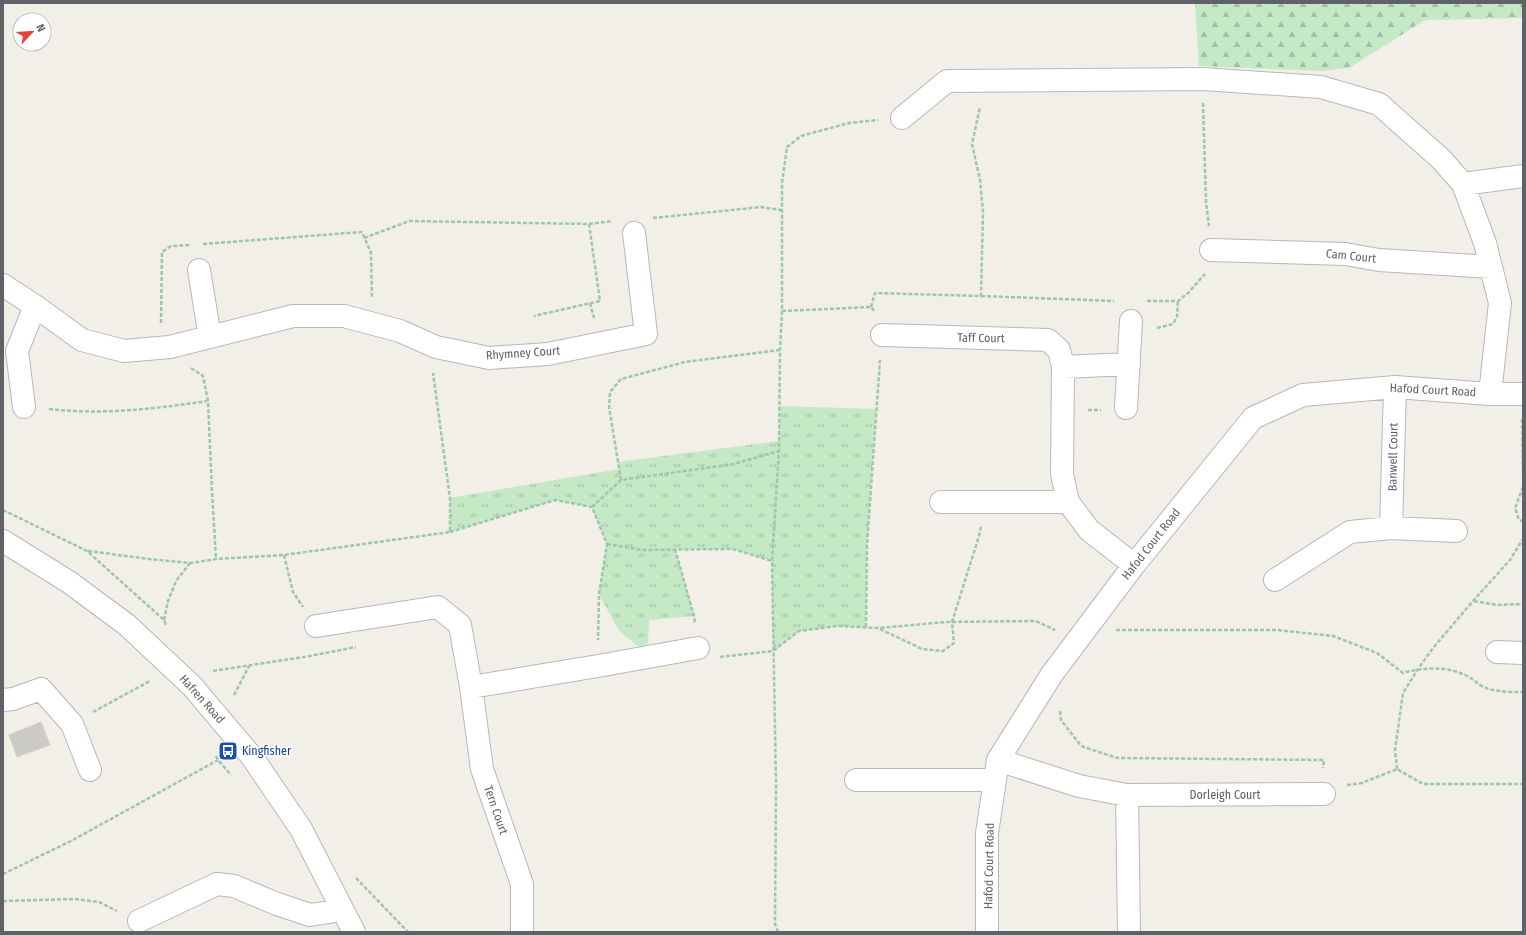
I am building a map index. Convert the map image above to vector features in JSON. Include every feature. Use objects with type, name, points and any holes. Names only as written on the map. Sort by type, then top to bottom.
[{"type":"street","points":[[902,118],[947,81],[1203,79],[1321,87],[1379,104],[1441,159],[1462,184],[1484,243],[1500,303],[1490,394]]},
{"type":"street","points":[[1462,184],[1523,176]]},
{"type":"street","name":"Rhymney Court","points":[[3,285],[36,306],[82,340],[124,351],[170,347],[293,316],[344,316],[400,332],[436,347],[489,358],[548,354],[646,334],[634,233]]},
{"type":"street","name":"Cam Court","points":[[1211,250],[1345,254],[1379,260],[1491,267]]},
{"type":"street","points":[[199,270],[210,337]]},
{"type":"street","points":[[24,407],[17,351],[36,306]]},
{"type":"street","points":[[1126,408],[1131,326]]},
{"type":"street","name":"Taff Court","points":[[882,335],[1048,340],[1059,350],[1063,367],[1062,474],[1068,502],[1088,530],[1134,565]]},
{"type":"street","points":[[1063,367],[1129,364]]},
{"type":"street","name":"Hafod Court Road","points":[[988,932],[988,833],[996,770],[1052,674],[1134,565],[1253,418],[1303,395],[1395,387],[1490,394],[1523,394]]},
{"type":"street","name":"Banwell Court","points":[[1391,528],[1395,387]]},
{"type":"street","points":[[940,502],[1068,502]]},
{"type":"street","points":[[1275,580],[1350,532],[1391,528],[1456,531]]},
{"type":"street","name":"Hafren Road","points":[[3,541],[69,582],[127,625],[192,686],[252,757],[301,829],[354,932]]},
{"type":"street","name":"Tern Court","points":[[316,626],[438,607],[460,625],[471,687],[482,769],[522,884],[526,932]]},
{"type":"street","points":[[471,687],[698,648]]},
{"type":"street","points":[[1497,652],[1523,653]]},
{"type":"street","points":[[3,700],[13,699],[41,690],[72,724],[90,770]]},
{"type":"street","name":"Dorleigh Court","points":[[856,780],[996,770],[1127,795],[1324,794]]},
{"type":"street","points":[[1127,795],[1129,932]]},
{"type":"street","points":[[139,921],[217,884],[234,886],[310,915],[342,910]]},
{"type":"path","points":[[1139,301],[1178,301],[1188,293],[1206,272],[1211,250],[1206,202],[1203,101]]},
{"type":"path","points":[[980,106],[972,144],[980,180],[983,212],[981,296]]},
{"type":"path","points":[[778,932],[775,924],[776,786],[772,561],[779,451],[782,311],[782,183],[787,147],[801,136],[849,123],[902,118]]},
{"type":"path","points":[[651,218],[761,207],[782,210]]},
{"type":"path","points":[[364,238],[409,221],[589,224],[612,221]]},
{"type":"path","points":[[534,316],[600,301],[589,224]]},
{"type":"path","points":[[871,307],[875,293],[1116,301]]},
{"type":"path","points":[[1131,326],[1168,326],[1173,324],[1177,317],[1178,301]]},
{"type":"path","points":[[782,311],[871,307]]},
{"type":"path","points":[[866,627],[867,545],[882,335],[882,320],[871,307]]},
{"type":"path","points":[[436,347],[433,372],[450,498],[450,532]]},
{"type":"path","points":[[621,480],[609,407],[610,392],[621,379],[685,362],[780,350]]},
{"type":"path","points":[[1523,394],[1523,476]]},
{"type":"path","points":[[24,407],[72,412],[155,409],[208,401]]},
{"type":"path","points":[[1062,411],[1126,408]]},
{"type":"path","points":[[592,506],[621,480],[734,464],[779,451]]},
{"type":"path","points":[[1523,486],[1515,508],[1520,520],[1523,521]]},
{"type":"path","points":[[87,551],[191,563],[216,559],[284,555],[450,532],[555,500],[592,506]]},
{"type":"path","points":[[879,628],[922,648],[943,650],[954,643],[952,622],[979,536],[984,502]]},
{"type":"path","points":[[592,506],[607,544],[599,594],[598,666]]},
{"type":"path","points":[[1397,769],[1395,750],[1403,693],[1433,648],[1510,560],[1523,539]]},
{"type":"path","points":[[607,544],[643,550],[733,548],[772,561]]},
{"type":"path","points":[[164,620],[168,601],[176,581],[191,563]]},
{"type":"path","points":[[1473,601],[1497,604],[1523,604]]},
{"type":"path","points":[[1091,623],[1106,630],[1277,630],[1333,636],[1377,653],[1403,673],[1418,669],[1442,668],[1466,675],[1485,688],[1507,692],[1523,692]]},
{"type":"path","points":[[210,671],[310,656],[357,647]]},
{"type":"path","points":[[233,697],[249,665]]},
{"type":"path","points":[[72,724],[151,680]]},
{"type":"path","points":[[215,754],[218,760],[234,778]]},
{"type":"path","points":[[3,874],[71,841],[218,760]]},
{"type":"path","points":[[3,901],[74,899],[99,902],[139,921]]},
{"type":"green space","points":[[1195,3],[1523,3],[1523,18],[1425,20],[1349,68],[1322,71],[1199,66]]},
{"type":"green space","points":[[780,406],[876,409],[867,545],[866,627],[837,626],[799,631],[773,651],[772,561],[733,549],[675,549],[694,616],[649,620],[648,643],[639,647],[619,631],[599,594],[607,544],[592,507],[555,500],[450,532],[450,498],[619,469],[618,462],[779,441]]},
{"type":"building","points":[[41,722],[50,745],[17,757],[9,735]]},
{"type":"place","name":"Kingfisher","points":[[228,751]]}]
